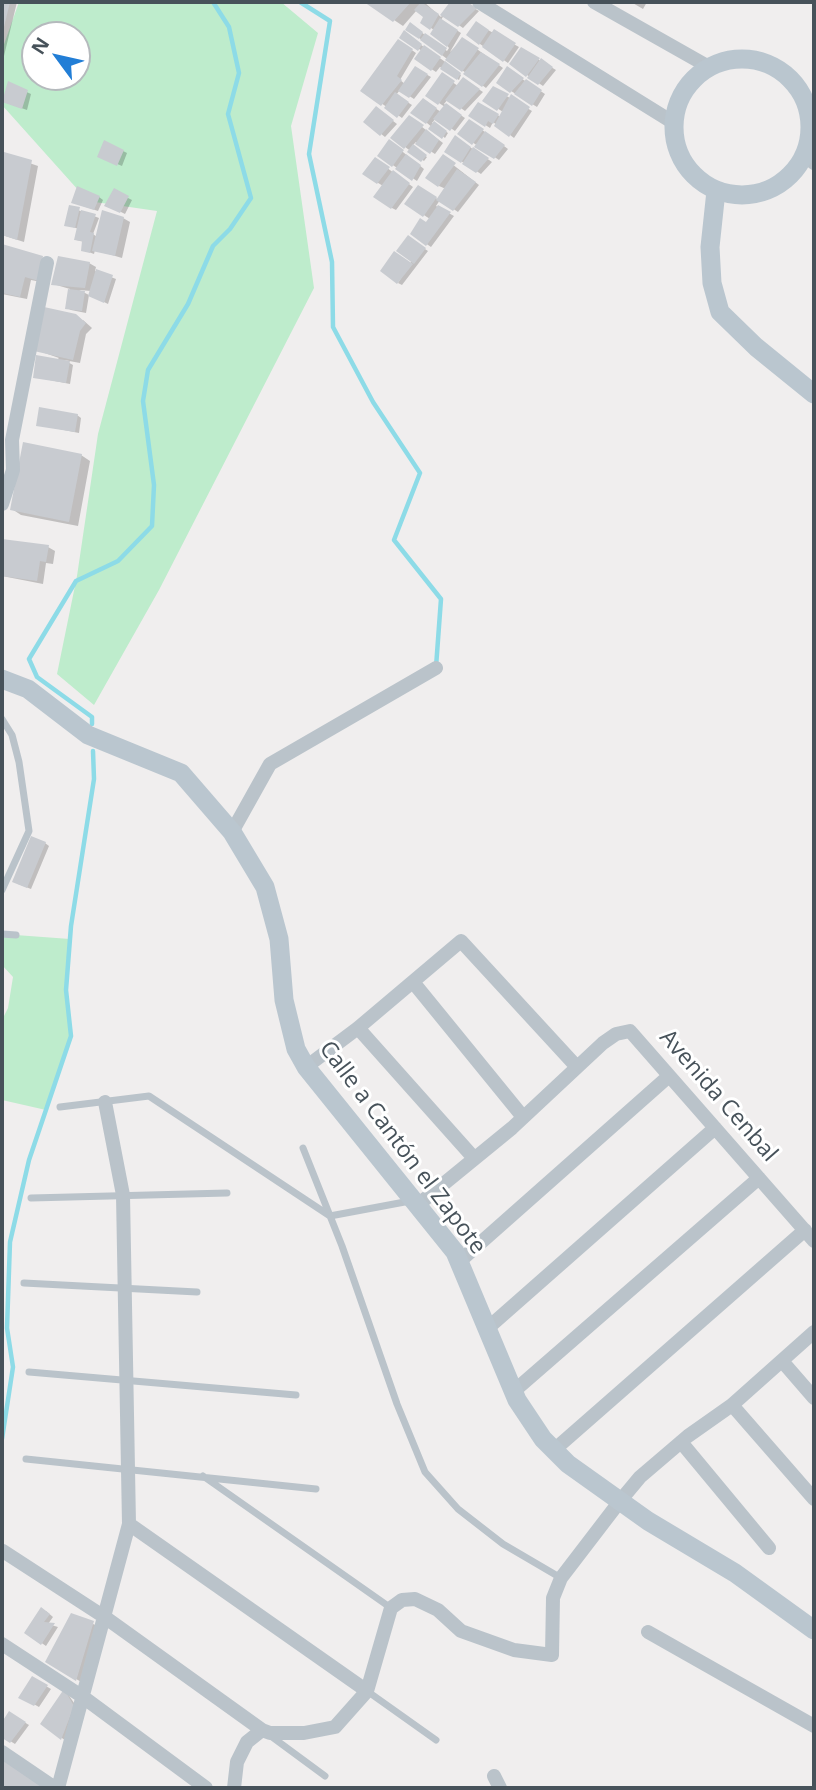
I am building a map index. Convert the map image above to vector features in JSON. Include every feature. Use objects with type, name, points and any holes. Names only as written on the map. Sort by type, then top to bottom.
[{"type":"street","points":[[479,2],[674,123]]},
{"type":"street","points":[[594,2],[709,67]]},
{"type":"street","points":[[738,59],[755,60],[786,75],[801,94],[809,117],[809,159],[776,186],[757,194],[736,195],[716,191],[690,173],[680,158],[674,123],[679,100],[691,81],[709,67],[738,59]]},
{"type":"street","points":[[716,191],[711,271],[720,312],[756,347],[814,394]]},
{"type":"street","points":[[2,504],[13,470],[12,440],[47,263]]},
{"type":"street","points":[[232,832],[270,764],[436,668]]},
{"type":"street","name":"Calle a Cantón el Zapote","points":[[2,679],[28,689],[88,736],[181,773],[232,832],[265,887],[279,939],[284,1000],[296,1049],[306,1067],[417,1202],[460,1261],[489,1327],[513,1392],[530,1422],[554,1450],[620,1501],[735,1573],[814,1630]]},
{"type":"street","points":[[306,1067],[358,1028],[461,941],[576,1066]]},
{"type":"street","points":[[413,982],[523,1117]]},
{"type":"street","points":[[358,1028],[473,1157]]},
{"type":"street","name":"Avenida Cenbal","points":[[417,1202],[523,1117],[576,1066],[616,1034],[630,1031],[809,1235]]},
{"type":"street","points":[[460,1261],[669,1076]]},
{"type":"street","points":[[2,1752],[57,1788],[106,1618],[129,1524],[123,1195],[105,1102]]},
{"type":"street","points":[[489,1327],[715,1128]]},
{"type":"street","points":[[513,1392],[759,1178]]},
{"type":"street","points":[[554,1450],[809,1235]]},
{"type":"street","points":[[3,1551],[106,1618],[262,1730],[270,1733],[304,1733],[335,1727],[367,1691],[391,1608],[402,1600],[415,1600],[438,1610],[461,1631],[514,1650],[552,1655],[553,1598],[561,1578],[620,1501],[640,1477],[732,1405],[814,1332]]},
{"type":"street","points":[[782,1361],[814,1398]]},
{"type":"street","points":[[732,1405],[814,1499]]},
{"type":"street","points":[[681,1443],[769,1548]]},
{"type":"street","points":[[129,1524],[367,1691]]},
{"type":"street","points":[[648,1632],[814,1726]]},
{"type":"street","points":[[2,1644],[83,1697],[206,1788]]},
{"type":"street","points":[[234,1788],[237,1762],[247,1742],[262,1730]]},
{"type":"lane","points":[[2,719],[12,735],[19,762],[29,831],[3,886]]},
{"type":"lane","points":[[2,934],[16,935]]},
{"type":"lane","points":[[60,1107],[149,1096],[330,1216],[417,1202]]},
{"type":"lane","points":[[303,1148],[425,1472],[458,1509],[503,1544],[561,1578]]},
{"type":"lane","points":[[31,1198],[227,1193]]},
{"type":"lane","points":[[24,1283],[197,1292]]},
{"type":"lane","points":[[29,1372],[296,1395]]},
{"type":"lane","points":[[26,1459],[202,1475],[316,1489]]},
{"type":"lane","points":[[202,1475],[391,1608]]},
{"type":"lane","points":[[367,1691],[436,1740]]},
{"type":"lane","points":[[262,1730],[325,1776]]},
{"type":"green space","points":[[19,2],[281,2],[318,33],[291,126],[314,288],[159,590],[94,705],[57,674],[77,576],[98,434],[157,211],[88,201],[2,105],[2,50]]},
{"type":"green space","points":[[2,934],[70,939],[66,990],[70,1039],[46,1110],[2,1100],[2,1020],[8,1008],[13,977],[2,965]]},
{"type":"building","points":[[2,2],[10,2],[3,31],[2,31]]},
{"type":"building","points":[[364,2],[411,2],[393,22]]},
{"type":"building","points":[[421,2],[439,14],[430,30],[420,23],[423,17],[414,10]]},
{"type":"building","points":[[450,2],[467,2],[477,8],[458,27],[440,15]]},
{"type":"building","points":[[440,18],[458,30],[447,47],[430,34]]},
{"type":"building","points":[[476,21],[489,30],[479,45],[466,35]]},
{"type":"building","points":[[410,22],[423,32],[419,39],[405,30]]},
{"type":"building","points":[[494,29],[516,43],[503,62],[482,47]]},
{"type":"building","points":[[404,30],[422,44],[418,51],[399,38]]},
{"type":"building","points":[[425,33],[447,48],[442,56],[420,40]]},
{"type":"building","points":[[462,37],[479,48],[462,72],[445,60]]},
{"type":"building","points":[[398,39],[413,49],[397,76],[402,80],[381,106],[360,91]]},
{"type":"building","points":[[424,45],[441,57],[431,71],[414,59]]},
{"type":"building","points":[[521,47],[540,58],[526,77],[509,64]]},
{"type":"building","points":[[481,52],[500,64],[482,87],[463,74]]},
{"type":"building","points":[[541,58],[553,67],[538,85],[527,78]]},
{"type":"building","points":[[445,61],[461,73],[457,80],[440,69]]},
{"type":"building","points":[[415,66],[428,74],[409,98],[398,91]]},
{"type":"building","points":[[507,66],[524,78],[510,93],[496,83]]},
{"type":"building","points":[[442,72],[455,81],[438,105],[425,96]]},
{"type":"building","points":[[463,77],[480,89],[460,110],[445,100]]},
{"type":"building","points":[[526,79],[542,90],[532,106],[514,94]]},
{"type":"building","points":[[8,81],[21,87],[21,91],[28,91],[22,109],[2,102]]},
{"type":"building","points":[[493,86],[509,94],[497,111],[482,101]]},
{"type":"building","points":[[395,92],[409,102],[397,118],[384,108]]},
{"type":"building","points":[[511,94],[530,107],[509,137],[494,126]]},
{"type":"building","points":[[423,98],[437,108],[426,124],[410,113]]},
{"type":"building","points":[[478,102],[499,114],[493,124],[488,121],[485,127],[468,116]]},
{"type":"building","points":[[446,103],[462,115],[450,131],[433,119]]},
{"type":"building","points":[[376,106],[394,120],[380,136],[363,122]]},
{"type":"building","points":[[409,115],[424,125],[404,149],[390,138]]},
{"type":"building","points":[[469,119],[484,129],[472,145],[457,134]]},
{"type":"building","points":[[434,121],[447,131],[442,139],[428,129]]},
{"type":"building","points":[[426,129],[439,140],[430,154],[415,144]]},
{"type":"building","points":[[485,131],[505,145],[494,159],[474,147]]},
{"type":"building","points":[[455,135],[471,147],[461,163],[444,152]]},
{"type":"building","points":[[389,139],[404,150],[392,167],[377,156]]},
{"type":"building","points":[[104,140],[124,150],[117,166],[97,157]]},
{"type":"building","points":[[413,144],[427,155],[421,162],[407,152]]},
{"type":"building","points":[[473,147],[489,158],[476,173],[462,164]]},
{"type":"building","points":[[4,152],[32,160],[17,240],[2,235]]},
{"type":"building","points":[[406,154],[421,165],[412,181],[395,169]]},
{"type":"building","points":[[443,154],[456,163],[438,187],[425,178]]},
{"type":"building","points":[[375,157],[390,167],[377,184],[362,174]]},
{"type":"building","points":[[457,169],[476,182],[453,211],[436,200]]},
{"type":"building","points":[[393,170],[410,183],[391,209],[373,197]]},
{"type":"building","points":[[418,185],[437,197],[423,217],[404,204]]},
{"type":"building","points":[[77,186],[100,196],[94,210],[71,203]]},
{"type":"building","points":[[114,188],[129,196],[120,213],[104,206]]},
{"type":"building","points":[[69,205],[80,207],[75,228],[64,226]]},
{"type":"building","points":[[438,205],[451,212],[426,246],[410,234],[420,218],[426,222]]},
{"type":"building","points":[[81,210],[96,214],[90,232],[94,233],[90,253],[81,251],[82,241],[74,240]]},
{"type":"building","points":[[102,210],[124,217],[115,256],[92,251]]},
{"type":"building","points":[[408,235],[426,248],[414,264],[396,251]]},
{"type":"building","points":[[2,244],[43,256],[39,281],[25,277],[20,297],[2,293]]},
{"type":"building","points":[[394,251],[413,264],[397,284],[380,271]]},
{"type":"building","points":[[58,256],[90,262],[85,288],[51,285]]},
{"type":"building","points":[[96,269],[113,275],[104,303],[88,296]]},
{"type":"building","points":[[68,289],[85,291],[82,311],[65,309]]},
{"type":"building","points":[[44,307],[76,314],[86,323],[80,331],[73,360],[34,351]]},
{"type":"building","points":[[36,355],[70,361],[66,383],[33,378]]},
{"type":"building","points":[[39,407],[78,414],[75,432],[36,426]]},
{"type":"building","points":[[23,442],[82,454],[69,522],[10,510]]},
{"type":"building","points":[[2,539],[49,545],[46,562],[40,561],[37,581],[2,576]]},
{"type":"building","points":[[31,836],[46,842],[27,888],[12,882]]},
{"type":"building","points":[[41,1607],[50,1614],[44,1622],[55,1623],[41,1645],[24,1633]]},
{"type":"building","points":[[71,1613],[94,1621],[76,1681],[45,1662]]},
{"type":"building","points":[[32,1676],[48,1685],[34,1706],[18,1698]]},
{"type":"building","points":[[64,1689],[74,1706],[61,1740],[40,1724]]},
{"type":"building","points":[[9,1711],[26,1722],[10,1743],[2,1738],[2,1722]]},
{"type":"building","points":[[2,1759],[44,1788],[2,1788]]},
{"type":"waterway","points":[[92,724],[92,717],[37,677],[29,659],[76,581],[118,561],[152,526],[154,485],[143,401],[148,370],[188,304],[213,246],[230,229],[251,198],[228,114],[239,73],[229,27],[213,2]]},
{"type":"waterway","points":[[300,2],[330,21],[309,154],[332,262],[333,327],[373,402],[420,473],[394,540],[441,599],[436,667]]},
{"type":"waterway","points":[[2,1439],[13,1367],[7,1328],[10,1242],[29,1160],[71,1036],[66,990],[71,926],[94,779],[93,751]]}]
